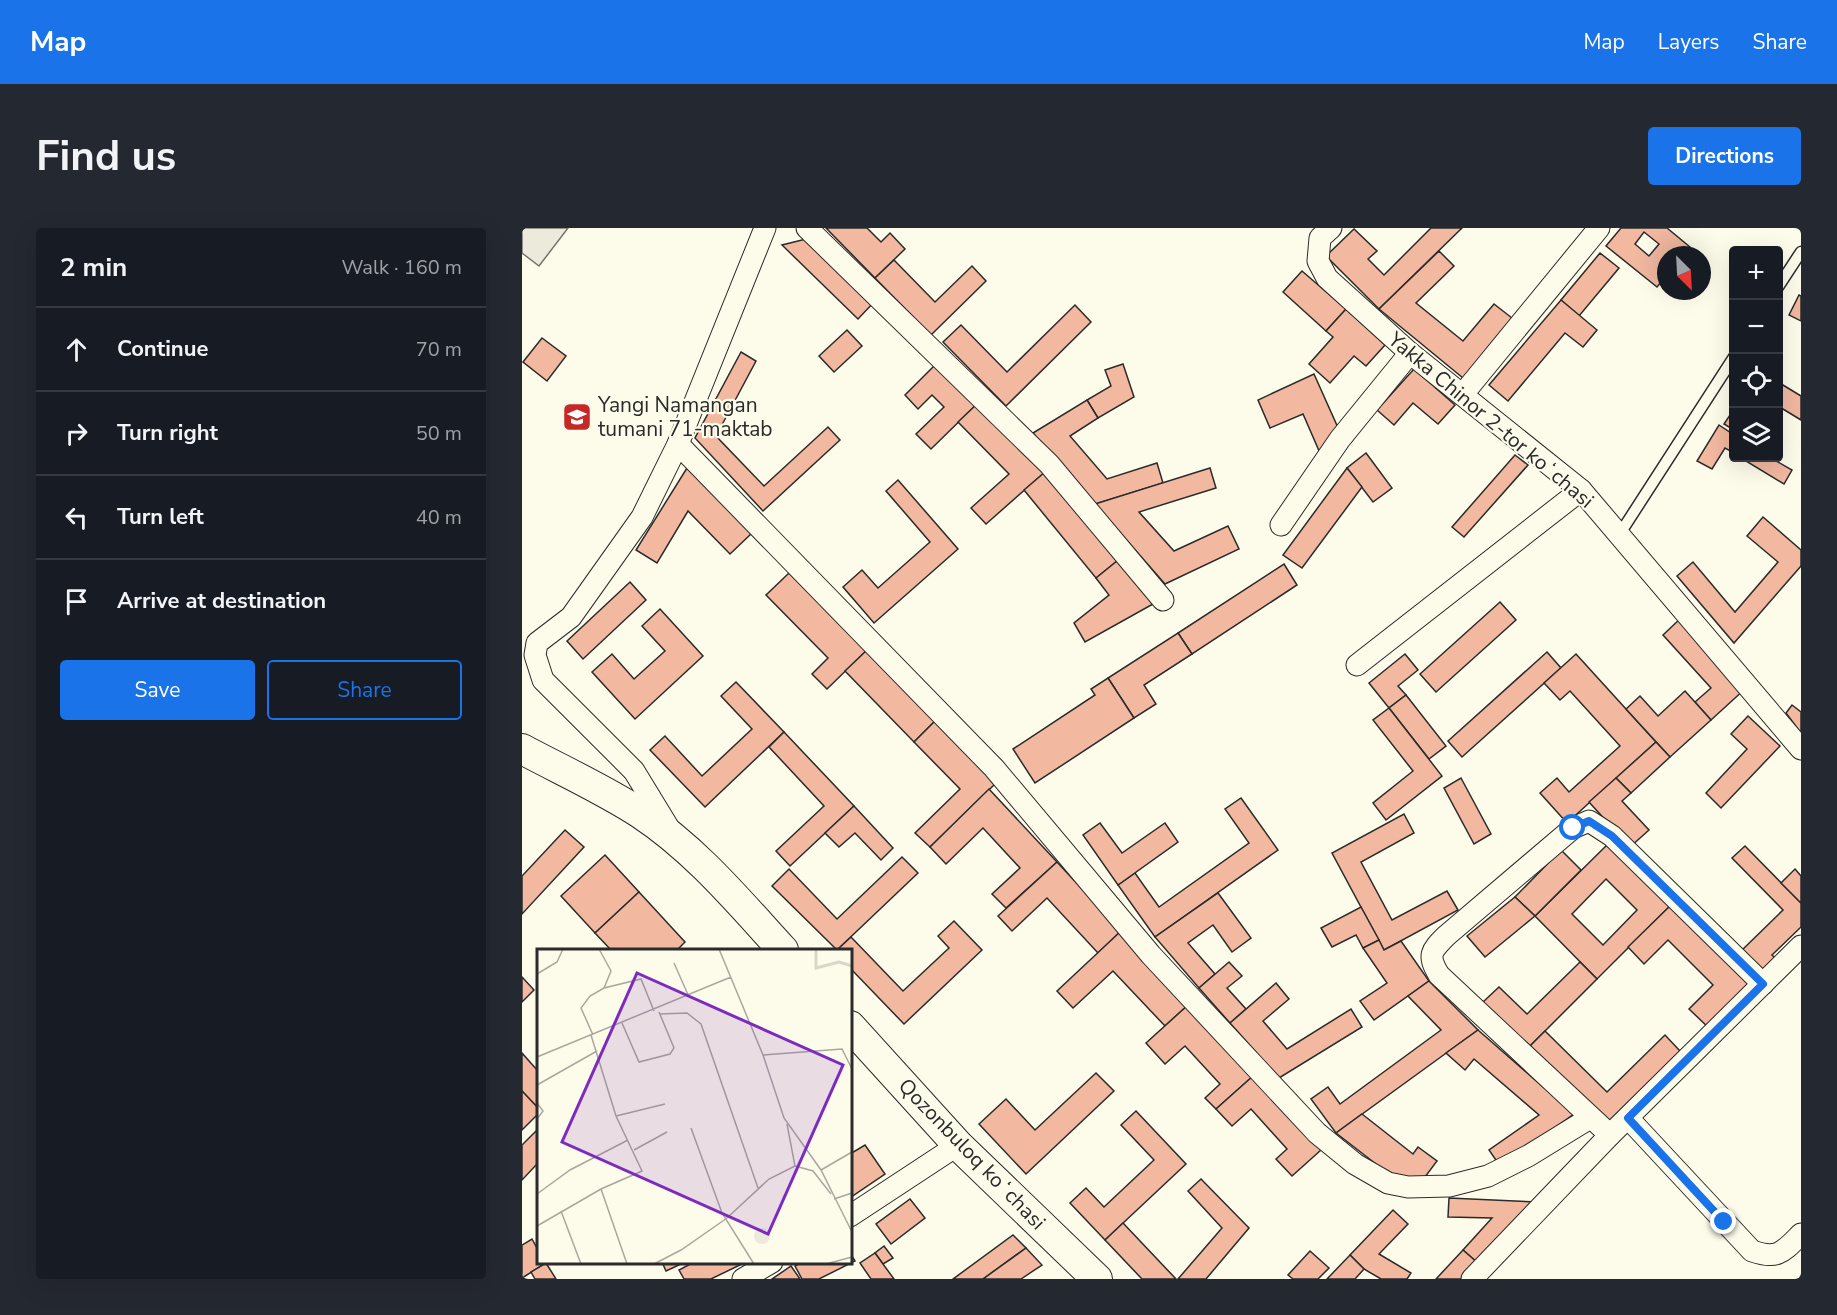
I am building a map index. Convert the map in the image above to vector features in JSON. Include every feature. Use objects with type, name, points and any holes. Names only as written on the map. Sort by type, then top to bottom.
[{"type":"main road","points":[[522,749],[640,813],[676,840],[706,866],[781,949]]},
{"type":"main road","name":"Qozonbuloq koʻchasi","points":[[852,1028],[958,1145],[1097,1279]]},
{"type":"street","points":[[676,840],[634,771],[543,680],[530,645],[571,617],[594,588],[642,517],[678,444],[765,228]]},
{"type":"street","points":[[807,228],[1049,464],[1163,600]]},
{"type":"street","name":"Yakka Chinor 2-tor koʻchasi","points":[[1331,228],[1320,238],[1318,261],[1326,278],[1410,353],[1581,490],[1801,749]]},
{"type":"street","points":[[1463,394],[1599,228]]},
{"type":"street","points":[[1281,525],[1340,439],[1410,353]]},
{"type":"street","points":[[678,444],[994,768],[1151,954],[1317,1133],[1355,1164],[1388,1183],[1408,1186],[1449,1186],[1488,1176],[1528,1156],[1590,1118]]},
{"type":"street","points":[[1357,665],[1581,490]]},
{"type":"street","points":[[1610,1135],[1439,975],[1431,962],[1433,950],[1446,936],[1573,828],[1589,821],[1612,836],[1763,984]]},
{"type":"street","points":[[1478,1277],[1610,1135],[1801,946]]},
{"type":"street","points":[[1628,1118],[1752,1251],[1766,1256],[1782,1253],[1801,1234]]},
{"type":"street","points":[[852,1215],[958,1145]]},
{"type":"street","points":[[743,1279],[770,1264]]},
{"type":"lane","points":[[1783,281],[1801,252]]},
{"type":"lane","points":[[1619,535],[1729,365]]},
{"type":"shaded area","points":[[522,228],[568,228],[539,266],[522,253]]},
{"type":"building","points":[[826,228],[867,228],[881,242],[890,233],[905,249],[875,278]]},
{"type":"building","points":[[1431,228],[1462,228],[1379,309],[1326,256],[1354,229],[1377,251],[1368,259],[1384,275]]},
{"type":"building","points":[[1621,228],[1667,228],[1689,246],[1657,246],[1659,244],[1644,232],[1635,244],[1649,256],[1657,246],[1657,287],[1606,246]]},
{"type":"building","points":[[810,238],[875,301],[858,319],[782,245]]},
{"type":"building","points":[[1439,251],[1454,266],[1416,303],[1463,341],[1494,304],[1512,318],[1463,378],[1379,309]]},
{"type":"building","points":[[1600,253],[1619,268],[1579,316],[1561,300]]},
{"type":"building","points":[[894,260],[935,302],[972,266],[986,281],[931,335],[875,278]]},
{"type":"building","points":[[1302,271],[1346,309],[1326,331],[1283,292]]},
{"type":"building","points":[[1799,295],[1801,296],[1801,321],[1789,315]]},
{"type":"building","points":[[1561,300],[1597,330],[1583,347],[1565,333],[1508,401],[1489,385]]},
{"type":"building","points":[[1075,305],[1091,322],[1006,406],[943,342],[961,325],[1007,372]]},
{"type":"building","points":[[1346,309],[1385,345],[1366,366],[1354,356],[1330,383],[1309,364],[1333,337],[1326,331]]},
{"type":"building","points":[[847,330],[862,346],[834,372],[819,356]]},
{"type":"building","points":[[542,338],[566,356],[547,381],[523,362]]},
{"type":"building","points":[[741,352],[756,361],[716,436],[764,486],[828,427],[840,440],[763,511],[695,438]]},
{"type":"building","points":[[938,362],[978,403],[931,449],[916,434],[944,407],[932,395],[918,409],[905,395]]},
{"type":"building","points":[[1123,364],[1134,397],[1098,418],[1087,400],[1111,386],[1105,370]]},
{"type":"building","points":[[1414,369],[1455,405],[1438,424],[1413,403],[1394,425],[1377,410]]},
{"type":"building","points":[[1314,374],[1339,430],[1320,453],[1303,414],[1270,428],[1258,400]]},
{"type":"building","points":[[1783,385],[1801,396],[1801,420],[1783,409]]},
{"type":"building","points":[[1087,400],[1098,418],[1070,436],[1107,479],[1157,463],[1163,483],[1095,504],[1033,433]]},
{"type":"building","points":[[978,403],[1045,472],[986,524],[971,508],[1009,474],[958,422]]},
{"type":"building","points":[[1729,416],[1729,427],[1724,424]]},
{"type":"building","points":[[1719,425],[1729,432],[1729,450],[1725,448],[1712,469],[1697,461]]},
{"type":"building","points":[[1366,453],[1392,488],[1373,502],[1347,468]]},
{"type":"building","points":[[1515,455],[1528,465],[1464,537],[1452,527]]},
{"type":"building","points":[[1748,462],[1778,462],[1792,470],[1784,484]]},
{"type":"building","points":[[687,468],[752,533],[730,554],[688,511],[657,563],[636,550]]},
{"type":"building","points":[[1210,468],[1216,488],[1139,512],[1174,551],[1228,526],[1239,549],[1165,584],[1095,504]]},
{"type":"building","points":[[1347,468],[1362,487],[1302,568],[1283,555]]},
{"type":"building","points":[[1045,472],[1117,561],[1096,578],[1024,490]]},
{"type":"building","points":[[898,480],[958,549],[874,623],[843,587],[862,570],[878,588],[930,542],[886,491]]},
{"type":"building","points":[[1763,517],[1801,550],[1801,566],[1734,643],[1677,576],[1693,562],[1735,612],[1778,562],[1747,536]]},
{"type":"building","points":[[1117,561],[1153,604],[1085,642],[1074,623],[1109,595],[1096,578]]},
{"type":"building","points":[[1284,564],[1297,585],[1192,654],[1178,633]]},
{"type":"building","points":[[789,573],[866,651],[827,689],[812,674],[828,658],[766,595]]},
{"type":"building","points":[[630,582],[646,600],[583,659],[567,641]]},
{"type":"building","points":[[1500,602],[1516,620],[1436,692],[1420,674]]},
{"type":"building","points":[[660,609],[703,656],[635,719],[592,672],[612,654],[634,679],[665,651],[642,626]]},
{"type":"building","points":[[1682,617],[1746,688],[1711,720],[1695,702],[1711,688],[1663,635]]},
{"type":"building","points":[[1178,633],[1192,654],[1144,685],[1156,704],[1134,718],[1108,678]]},
{"type":"building","points":[[866,651],[935,721],[914,742],[845,671]]},
{"type":"building","points":[[1547,652],[1561,668],[1462,757],[1448,741]]},
{"type":"building","points":[[1405,654],[1418,670],[1398,686],[1406,695],[1389,708],[1369,683]]},
{"type":"building","points":[[1576,654],[1656,742],[1567,823],[1540,793],[1557,778],[1569,792],[1620,746],[1570,691],[1560,700],[1544,683]]},
{"type":"building","points":[[1108,678],[1134,718],[1035,783],[1013,749],[1095,695],[1091,689]]},
{"type":"building","points":[[736,682],[784,732],[705,807],[650,750],[665,736],[702,776],[752,729],[721,696]]},
{"type":"building","points":[[1685,691],[1711,720],[1670,757],[1626,709],[1640,696],[1658,716]]},
{"type":"building","points":[[1406,695],[1446,746],[1429,759],[1389,708]]},
{"type":"building","points":[[1792,705],[1801,712],[1801,733],[1786,713]]},
{"type":"building","points":[[1389,708],[1442,776],[1386,820],[1373,803],[1413,771],[1373,720]]},
{"type":"building","points":[[1748,716],[1780,746],[1721,808],[1706,793],[1747,749],[1731,734]]},
{"type":"building","points":[[935,721],[996,783],[930,847],[915,833],[960,789],[914,742]]},
{"type":"building","points":[[784,732],[854,806],[790,866],[776,851],[824,806],[769,747]]},
{"type":"building","points":[[1656,742],[1670,757],[1631,793],[1616,778]]},
{"type":"building","points":[[1461,778],[1491,834],[1474,844],[1444,788]]},
{"type":"building","points":[[1616,778],[1631,793],[1622,801],[1649,830],[1630,847],[1589,802]]},
{"type":"building","points":[[989,789],[1057,862],[1006,908],[992,894],[1020,868],[983,828],[946,864],[930,847]]},
{"type":"building","points":[[1241,798],[1278,850],[1155,937],[1118,885],[1135,873],[1159,907],[1249,843],[1225,809]]},
{"type":"building","points":[[854,806],[893,848],[881,860],[855,833],[839,847],[825,833]]},
{"type":"building","points":[[1404,814],[1414,833],[1361,862],[1392,920],[1447,891],[1458,910],[1384,950],[1332,853]]},
{"type":"building","points":[[1100,823],[1122,853],[1165,823],[1178,842],[1118,885],[1083,835]]},
{"type":"building","points":[[565,830],[584,847],[522,914],[522,876]]},
{"type":"building","points":[[1610,842],[1672,904],[1597,979],[1535,916]],"holes":[[[1606,879],[1637,910],[1603,945],[1572,914]]]},
{"type":"building","points":[[1745,846],[1801,903],[1801,927],[1772,955],[1777,960],[1761,975],[1739,953],[1783,910],[1732,858]]},
{"type":"building","points":[[1561,850],[1581,870],[1535,916],[1515,897]]},
{"type":"building","points":[[605,855],[639,892],[595,933],[561,896]]},
{"type":"building","points":[[902,857],[918,873],[838,949],[772,886],[789,869],[837,919]]},
{"type":"building","points":[[1057,862],[1121,931],[1098,953],[1047,898],[1012,931],[998,916]]},
{"type":"building","points":[[1795,869],[1801,876],[1801,903],[1781,883]]},
{"type":"building","points":[[639,892],[685,942],[678,949],[610,949],[595,933]]},
{"type":"building","points":[[1218,893],[1251,938],[1232,952],[1213,925],[1188,943],[1215,974],[1199,988],[1155,937]]},
{"type":"building","points":[[1515,897],[1535,916],[1485,957],[1467,936]]},
{"type":"building","points":[[1672,904],[1754,985],[1710,1029],[1689,1009],[1713,985],[1668,940],[1644,964],[1628,947]]},
{"type":"building","points":[[1361,907],[1379,940],[1363,948],[1356,935],[1332,947],[1321,928]]},
{"type":"building","points":[[954,921],[982,950],[904,1024],[852,970],[852,949],[838,949],[851,937],[903,991],[949,948],[938,936]]},
{"type":"building","points":[[1121,931],[1188,1005],[1165,1026],[1113,971],[1073,1008],[1057,991]]},
{"type":"building","points":[[1379,940],[1384,950],[1401,941],[1429,981],[1374,1020],[1360,1001],[1387,983],[1363,948]]},
{"type":"building","points":[[1229,962],[1242,976],[1227,988],[1246,1009],[1230,1023],[1199,988]]},
{"type":"building","points":[[1580,962],[1597,979],[1528,1048],[1483,1002],[1499,987],[1527,1014]]},
{"type":"building","points":[[522,977],[534,990],[522,1002]]},
{"type":"building","points":[[1429,981],[1478,1030],[1336,1133],[1311,1099],[1328,1087],[1340,1104],[1441,1030],[1408,996]]},
{"type":"building","points":[[1276,983],[1289,999],[1263,1021],[1287,1049],[1351,1009],[1362,1027],[1279,1078],[1230,1023]]},
{"type":"building","points":[[1188,1005],[1253,1076],[1216,1109],[1205,1098],[1220,1084],[1185,1046],[1165,1064],[1146,1043]]},
{"type":"building","points":[[1478,1030],[1574,1114],[1500,1166],[1489,1150],[1539,1115],[1474,1059],[1465,1070],[1446,1053]]},
{"type":"building","points":[[1545,1031],[1607,1092],[1665,1035],[1680,1051],[1605,1125],[1528,1048]]},
{"type":"building","points":[[522,1053],[537,1070],[537,1107],[522,1091]]},
{"type":"building","points":[[1096,1073],[1114,1091],[1026,1174],[979,1124],[1006,1099],[1035,1130]]},
{"type":"building","points":[[1253,1076],[1321,1150],[1292,1176],[1276,1159],[1287,1149],[1251,1109],[1232,1126],[1216,1109]]},
{"type":"building","points":[[522,1091],[537,1107],[537,1115],[522,1130]]},
{"type":"building","points":[[1136,1111],[1186,1164],[1105,1240],[1070,1203],[1086,1188],[1104,1207],[1154,1160],[1121,1125]]},
{"type":"building","points":[[1362,1114],[1413,1154],[1418,1147],[1437,1161],[1422,1181],[1398,1181],[1336,1133]]},
{"type":"building","points":[[537,1130],[537,1164],[522,1180],[522,1145]]},
{"type":"building","points":[[865,1145],[885,1174],[852,1196],[852,1153]]},
{"type":"building","points":[[1201,1179],[1249,1228],[1206,1279],[1178,1279],[1222,1228],[1188,1191]]},
{"type":"building","points":[[1449,1198],[1537,1202],[1479,1264],[1463,1250],[1492,1218],[1448,1217]]},
{"type":"building","points":[[910,1199],[925,1218],[891,1244],[876,1224]]},
{"type":"building","points":[[1393,1210],[1408,1224],[1379,1254],[1411,1273],[1407,1279],[1381,1279],[1364,1269],[1350,1255]]},
{"type":"building","points":[[1123,1223],[1176,1279],[1142,1279],[1105,1240]]},
{"type":"building","points":[[1013,1235],[1026,1248],[983,1279],[953,1279]]},
{"type":"building","points":[[532,1239],[537,1248],[537,1264],[544,1264],[522,1278],[522,1245]]},
{"type":"building","points":[[884,1246],[893,1258],[883,1264],[875,1253]]},
{"type":"building","points":[[1026,1248],[1042,1265],[1021,1279],[983,1279]]},
{"type":"building","points":[[1463,1250],[1479,1264],[1466,1279],[1436,1279]]},
{"type":"building","points":[[1310,1251],[1329,1268],[1318,1279],[1293,1279],[1288,1275]]},
{"type":"building","points":[[875,1253],[894,1279],[871,1279],[860,1263]]},
{"type":"building","points":[[1350,1255],[1364,1269],[1355,1279],[1327,1279]]},
{"type":"building","points":[[547,1264],[556,1279],[535,1279],[531,1272]]},
{"type":"building","points":[[663,1264],[681,1264],[666,1271]]},
{"type":"building","points":[[690,1264],[742,1264],[711,1279],[684,1279],[679,1270]]},
{"type":"building","points":[[798,1264],[849,1264],[819,1279],[802,1279],[795,1266]]},
{"type":"building","points":[[791,1266],[800,1279],[772,1279]]},
{"type":"place","name":"Yangi Namangan tumani 71-maktab","points":[[577,417]]},
{"type":"route","points":[[1573,828],[1589,821],[1612,836],[1763,984],[1628,1118],[1724,1222]]}]
